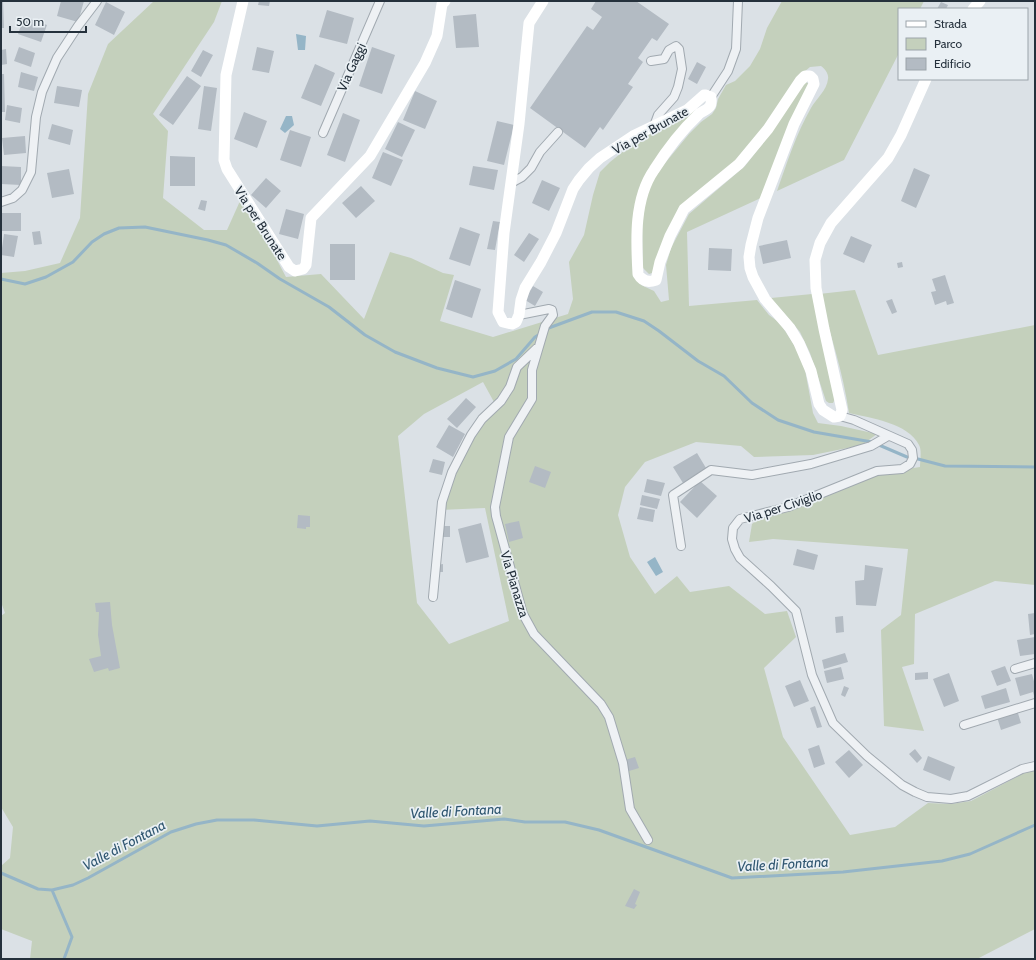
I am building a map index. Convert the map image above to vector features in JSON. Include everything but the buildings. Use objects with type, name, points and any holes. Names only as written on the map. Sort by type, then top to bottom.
[{"type":"street","points":[[1,202],[13,198],[22,190],[31,172],[36,117],[42,92],[57,58],[96,1]]},
{"type":"street","name":"Via per Brunate","points":[[243,1],[226,75],[224,160],[227,169],[271,240],[289,267],[295,271],[303,269],[306,265],[312,218],[370,156],[425,63],[437,36],[442,4],[445,1]]},
{"type":"street","name":"Via Gaggi","points":[[322,133],[380,1]]},
{"type":"street","points":[[519,315],[516,322],[507,324],[502,322],[498,312],[504,233],[519,124],[529,23],[543,1]]},
{"type":"street","points":[[711,97],[728,71],[736,49],[738,1]]},
{"type":"street","points":[[651,61],[664,59],[669,50],[676,46],[679,49],[682,69],[674,97],[658,115],[654,126]]},
{"type":"street","name":"Via per Brunate","points":[[519,315],[521,300],[525,288],[556,233],[574,189],[579,180],[600,158],[633,136],[687,110],[704,95],[706,94],[711,97],[711,104],[709,108],[699,113],[684,130],[653,170],[643,190],[638,217],[638,274],[640,278],[651,282],[656,280],[662,256],[670,236],[684,209],[739,164],[768,129],[800,81],[805,76],[810,76],[813,79],[814,84],[794,124],[758,218],[749,257],[750,268],[759,290],[790,328],[799,343],[811,371],[819,404],[829,415],[834,417],[840,416]]},
{"type":"street","points":[[840,416],[842,410],[841,402],[816,288],[815,260],[820,242],[831,223],[888,158],[901,135],[926,80]]},
{"type":"street","points":[[511,183],[522,177],[540,152],[558,132]]},
{"type":"street","name":"Via Pianazza","points":[[519,315],[548,309],[552,310],[553,315],[546,326],[538,347],[532,370],[532,399],[509,437],[495,507],[496,516],[523,614],[534,634],[601,704],[609,717],[623,763],[630,809],[648,840]]},
{"type":"street","name":"Via Pianazza","points":[[433,596],[442,502],[452,472],[471,435],[482,419],[501,401],[510,386],[517,367],[538,347]]},
{"type":"street","name":"Via per Civiglio","points":[[840,416],[854,420],[908,444],[912,450],[913,458],[910,464],[902,468],[877,470],[788,507],[740,519],[733,528],[732,539],[740,558],[796,611],[812,675],[833,722],[867,756],[902,785],[927,797],[951,799],[968,796],[1022,769],[1035,766]]},
{"type":"street","points":[[681,546],[673,495],[711,470],[752,474],[811,464],[871,446],[888,436]]},
{"type":"street","points":[[1015,669],[1035,663]]},
{"type":"street","points":[[964,725],[1035,703]]},
{"type":"green space","points":[[154,1],[222,1],[214,22],[153,114],[168,131],[163,198],[204,230],[227,230],[240,201],[268,243],[286,277],[321,274],[364,319],[390,252],[411,258],[443,273],[454,275],[440,321],[493,337],[568,314],[573,299],[569,262],[584,235],[600,172],[635,142],[695,110],[641,190],[641,285],[654,291],[661,302],[669,300],[666,265],[671,248],[689,214],[745,166],[770,134],[801,85],[806,82],[810,85],[763,197],[687,232],[689,306],[757,300],[769,315],[780,323],[803,359],[813,413],[818,423],[841,426],[877,434],[862,445],[813,455],[754,457],[741,446],[696,442],[645,462],[625,487],[618,515],[630,557],[655,594],[677,576],[690,592],[729,586],[765,614],[787,611],[796,637],[764,668],[783,737],[850,835],[895,827],[928,803],[951,804],[971,801],[1024,773],[1035,770],[1035,929],[977,959],[30,959],[32,941],[1,929],[1,866],[10,858],[13,827],[1,807],[1,616],[5,613],[1,602],[1,273],[25,271],[60,263],[80,218],[88,94],[108,44]],"holes":[[[483,382],[494,402],[474,423],[440,510],[485,508],[509,621],[449,644],[417,603],[398,436],[424,414]]]},
{"type":"green space","points":[[782,1],[924,1],[920,8],[898,8],[898,55],[844,160],[777,191],[801,128],[811,108],[824,91],[827,83],[828,75],[821,66],[810,67],[804,72],[738,162],[684,205],[652,273],[649,274],[643,268],[642,218],[648,190],[657,173],[689,134],[712,114],[726,85],[735,81],[750,66],[760,49],[767,28]]},
{"type":"green space","points":[[855,290],[878,355],[1035,325],[1035,585],[995,581],[915,614],[914,664],[902,667],[924,731],[884,726],[881,630],[901,615],[908,549],[773,539],[749,542],[752,524],[759,518],[789,511],[881,473],[920,467],[920,447],[907,431],[888,423],[849,413],[840,368],[819,294]]},
{"type":"green space","points":[[812,294],[835,399],[833,403],[826,401],[810,353],[800,332],[771,298]]},
{"type":"water","points":[[296,34],[306,36],[305,50],[298,50]]},
{"type":"water","points":[[286,116],[292,116],[294,125],[285,133],[280,129]]},
{"type":"water","points":[[655,557],[663,572],[656,576],[647,562]]},
{"type":"waterway","points":[[1,279],[25,284],[46,277],[73,262],[92,242],[104,234],[119,228],[145,227],[226,245],[257,263],[280,279],[329,307],[365,335],[395,352],[437,368],[473,377],[495,371],[516,359],[535,337],[540,334]]},
{"type":"waterway","points":[[546,329],[592,312],[616,312],[644,321],[698,361],[724,376],[752,403],[778,420],[814,432],[872,442],[907,457]]},
{"type":"waterway","points":[[918,459],[945,466],[1035,467]]},
{"type":"waterway","name":"Valle di Fontana","points":[[1,873],[38,889],[52,890],[73,885],[171,832],[196,824],[217,820],[254,820],[317,826],[370,821],[424,826],[504,819],[525,822],[565,822],[599,830],[732,878],[843,872],[942,861],[970,854],[1035,825]]},
{"type":"waterway","points":[[52,890],[72,937],[64,959]]}]
